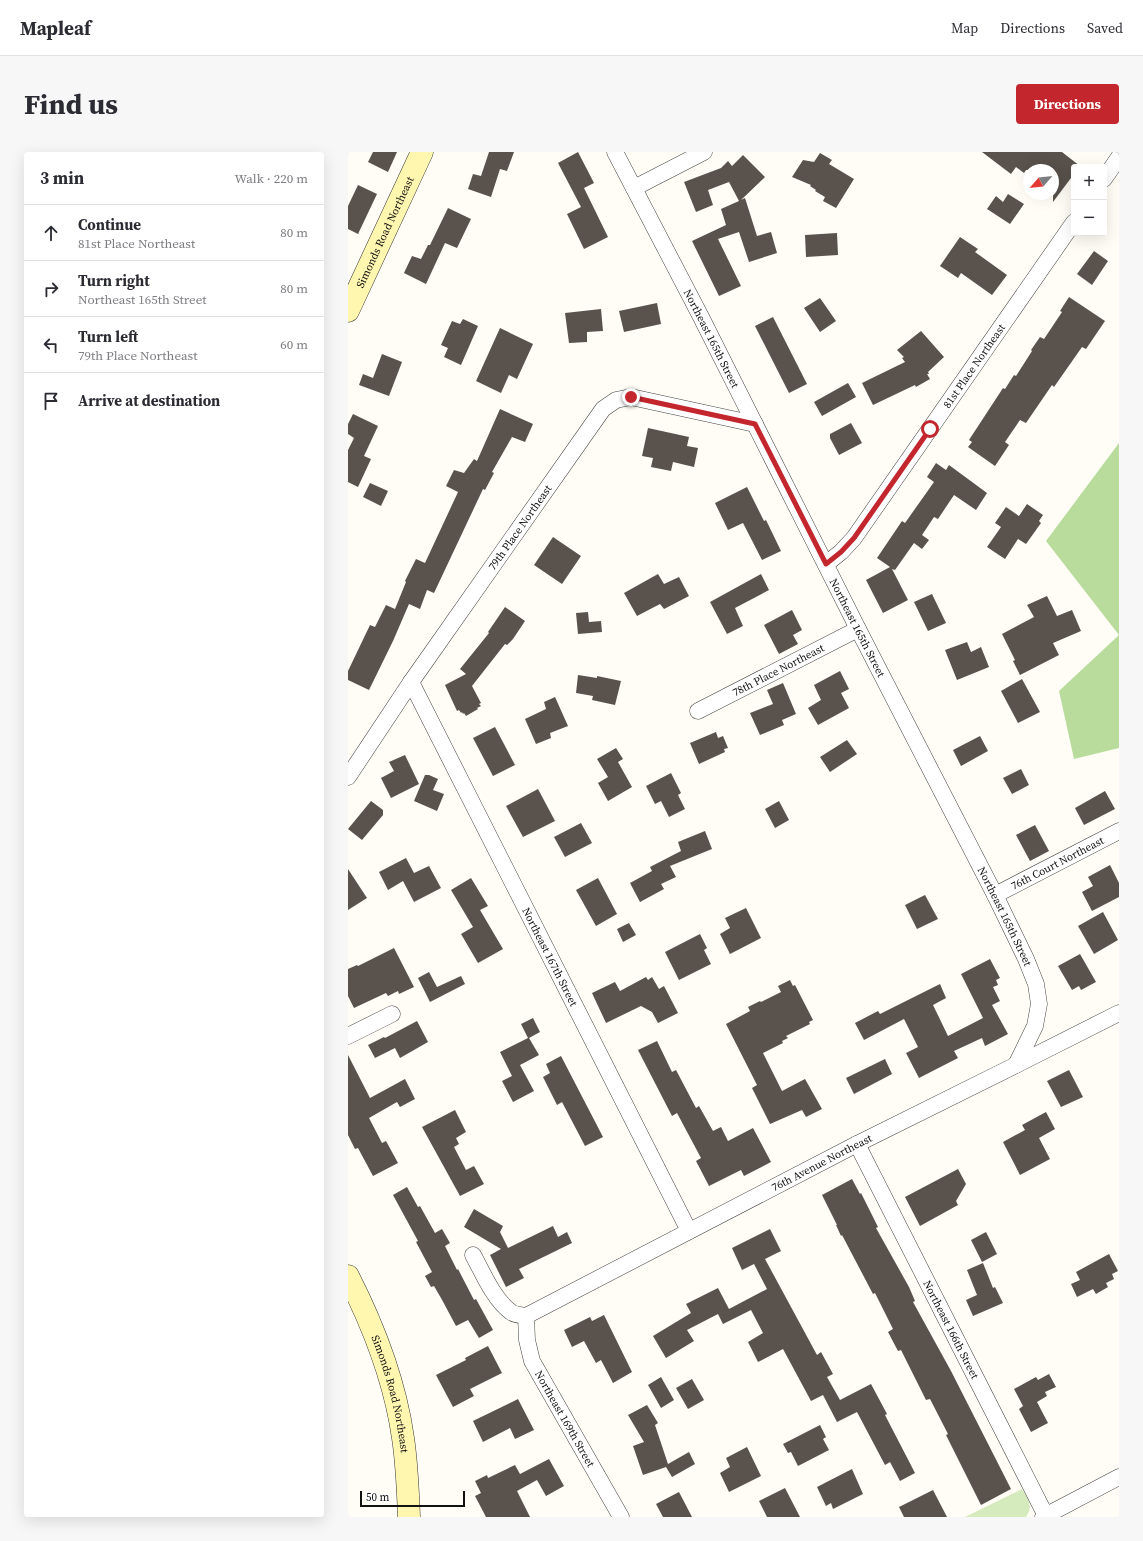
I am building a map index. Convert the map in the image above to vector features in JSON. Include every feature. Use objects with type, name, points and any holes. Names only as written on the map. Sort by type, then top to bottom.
[{"type":"main road","name":"Simonds Road Northeast","points":[[348,312],[422,152]]},
{"type":"main road","name":"Simonds Road Northeast","points":[[348,1276],[370,1322],[392,1382],[403,1436],[410,1517]]},
{"type":"street","name":"Northeast 165th Street","points":[[615,152],[995,896],[1034,978],[1039,1004],[1035,1026],[1016,1065]]},
{"type":"street","points":[[634,188],[704,152]]},
{"type":"street","points":[[1107,175],[1119,157]]},
{"type":"street","name":"81st Place Northeast","points":[[826,564],[841,552],[854,538],[1071,226]]},
{"type":"street","name":"79th Place Northeast","points":[[348,778],[412,682],[604,409],[616,400],[631,397],[755,424]]},
{"type":"street","name":"78th Place Northeast","points":[[698,711],[858,629]]},
{"type":"street","name":"Northeast 167th Street","points":[[412,682],[689,1231]]},
{"type":"street","name":"76th Court Northeast","points":[[995,896],[1119,831]]},
{"type":"street","name":"76th Avenue Northeast","points":[[526,1316],[856,1144],[1119,1013]]},
{"type":"street","points":[[348,1036],[392,1014]]},
{"type":"street","name":"Northeast 166th Street","points":[[856,1144],[1045,1516]]},
{"type":"street","points":[[473,1255],[489,1285],[502,1304],[512,1313],[526,1316]]},
{"type":"street","name":"Northeast 169th Street","points":[[526,1316],[527,1340],[532,1361],[621,1517]]},
{"type":"street","points":[[1045,1516],[1119,1477]]},
{"type":"green space","points":[[1119,443],[1119,635],[1046,541]]},
{"type":"green space","points":[[1119,635],[1119,748],[1074,759],[1059,691]]},
{"type":"green space","points":[[1022,1489],[1030,1506],[1026,1517],[965,1517]]},
{"type":"building","points":[[373,152],[397,152],[388,172],[368,162]]},
{"type":"building","points":[[489,152],[514,152],[507,171],[500,169],[491,197],[468,189],[473,174],[481,176]]},
{"type":"building","points":[[578,152],[594,183],[584,188],[608,237],[584,249],[567,214],[581,207],[558,163]]},
{"type":"building","points":[[982,152],[1062,152],[1077,164],[1071,164],[1071,178],[1059,194],[1059,164],[1023,164],[1023,172],[1016,167],[1011,174]]},
{"type":"building","points":[[820,153],[832,160],[829,164],[854,179],[836,208],[823,201],[825,197],[815,191],[816,190],[810,186],[811,185],[792,177],[803,160],[814,162]]},
{"type":"building","points":[[743,155],[765,177],[741,200],[745,198],[757,236],[771,232],[777,253],[749,262],[739,232],[718,239],[741,286],[719,296],[692,241],[726,225],[721,209],[739,201],[729,182],[708,190],[713,205],[696,212],[684,182],[721,168],[728,161],[732,166]]},
{"type":"building","points":[[358,185],[377,194],[358,234],[348,229],[348,206]]},
{"type":"building","points":[[1008,194],[1024,204],[1010,224],[987,209],[996,196],[1003,202]]},
{"type":"building","points":[[448,208],[471,219],[457,248],[445,243],[426,284],[404,273],[412,256],[421,259],[428,245],[430,245]]},
{"type":"building","points":[[837,233],[838,255],[806,257],[805,235]]},
{"type":"building","points":[[960,237],[978,249],[975,252],[1007,275],[992,295],[961,273],[958,278],[940,266]]},
{"type":"building","points":[[1094,251],[1108,261],[1092,285],[1077,274]]},
{"type":"building","points":[[1069,297],[1105,321],[1086,349],[1082,347],[1054,387],[1052,385],[1026,423],[1020,420],[1005,442],[1009,445],[995,466],[968,447],[972,442],[969,440],[1003,388],[1005,389],[1014,375],[1016,376],[1040,337],[1044,339],[1062,312],[1060,311]]},
{"type":"building","points":[[820,298],[836,321],[820,332],[804,308]]},
{"type":"building","points":[[657,303],[661,324],[624,332],[619,311]]},
{"type":"building","points":[[601,309],[603,331],[587,332],[587,342],[569,343],[565,313]]},
{"type":"building","points":[[773,317],[807,384],[789,393],[755,326]]},
{"type":"building","points":[[463,319],[478,326],[461,365],[444,357],[448,348],[441,345],[452,321],[460,324]]},
{"type":"building","points":[[500,328],[533,344],[517,379],[509,375],[501,393],[476,381]]},
{"type":"building","points":[[921,331],[944,357],[928,372],[929,374],[927,374],[930,379],[916,387],[915,385],[873,405],[862,383],[905,362],[902,358],[904,357],[897,350]]},
{"type":"building","points":[[382,354],[402,362],[389,396],[359,385],[363,374],[373,378]]},
{"type":"building","points":[[848,383],[856,397],[822,416],[814,402]]},
{"type":"building","points":[[500,409],[533,424],[525,442],[512,437],[492,472],[494,473],[485,490],[483,489],[434,593],[427,590],[420,609],[409,604],[369,690],[348,680],[348,671],[370,625],[375,627],[386,605],[395,609],[406,582],[405,581],[416,559],[425,563],[458,492],[446,486],[454,470],[464,473],[474,459],[477,461]]},
{"type":"building","points":[[353,414],[378,426],[364,456],[371,459],[358,487],[348,482],[348,450],[354,438],[348,434],[348,424]]},
{"type":"building","points":[[851,423],[862,443],[839,455],[830,438],[830,434]]},
{"type":"building","points":[[648,428],[689,437],[687,446],[698,448],[694,467],[673,462],[671,471],[651,467],[653,458],[642,456]]},
{"type":"building","points":[[936,463],[946,470],[949,465],[987,493],[976,510],[954,495],[938,519],[934,517],[922,535],[929,540],[922,549],[914,543],[895,570],[892,569],[908,600],[883,613],[866,580],[890,567],[877,558],[902,521],[905,523],[934,482],[927,477]]},
{"type":"building","points":[[370,483],[388,491],[381,506],[363,497]]},
{"type":"building","points":[[747,487],[764,521],[766,520],[781,551],[762,560],[743,523],[728,530],[715,503]]},
{"type":"building","points":[[1027,504],[1043,515],[1039,521],[1041,523],[1026,544],[1018,539],[1005,559],[987,547],[1001,527],[995,523],[1006,507],[1019,516]]},
{"type":"building","points":[[553,537],[581,556],[562,584],[534,565]]},
{"type":"building","points":[[658,574],[664,584],[679,577],[689,596],[664,609],[660,604],[637,616],[624,593]]},
{"type":"building","points":[[761,574],[769,590],[735,608],[743,626],[727,634],[710,602]]},
{"type":"building","points":[[932,594],[946,623],[928,631],[914,602]]},
{"type":"building","points":[[1047,596],[1057,616],[1072,610],[1081,631],[1053,643],[1059,655],[1020,675],[1013,661],[1015,660],[1002,634],[1034,617],[1027,605]]},
{"type":"building","points":[[505,607],[525,621],[513,639],[507,645],[505,644],[472,686],[481,703],[479,704],[481,706],[466,716],[459,710],[457,711],[445,685],[466,674],[460,669],[489,633],[488,632]]},
{"type":"building","points":[[792,610],[802,630],[793,635],[798,644],[779,654],[764,625]]},
{"type":"building","points":[[588,612],[589,622],[601,621],[602,632],[578,634],[576,613]]},
{"type":"building","points":[[967,642],[971,652],[981,647],[989,667],[957,680],[945,650]]},
{"type":"building","points":[[840,671],[849,689],[841,693],[849,708],[818,725],[808,708],[821,700],[814,685]]},
{"type":"building","points":[[578,675],[597,678],[597,676],[621,681],[615,705],[592,700],[593,696],[576,693]]},
{"type":"building","points":[[1022,679],[1040,712],[1018,723],[1001,691]]},
{"type":"building","points":[[783,683],[796,714],[782,720],[784,725],[760,735],[750,713],[773,704],[767,690]]},
{"type":"building","points":[[555,697],[568,726],[550,733],[551,738],[536,744],[525,719],[546,709],[544,702]]},
{"type":"building","points":[[495,727],[515,765],[493,776],[473,738]]},
{"type":"building","points":[[716,732],[718,738],[723,736],[728,748],[724,749],[725,752],[699,764],[690,743]]},
{"type":"building","points":[[980,736],[988,751],[961,766],[953,750]]},
{"type":"building","points":[[847,740],[857,754],[830,772],[820,757]]},
{"type":"building","points":[[616,748],[623,759],[618,762],[632,787],[608,801],[598,783],[608,777],[597,759]]},
{"type":"building","points":[[405,755],[419,784],[391,798],[381,778],[394,771],[389,762]]},
{"type":"building","points":[[1021,769],[1029,785],[1012,794],[1003,778]]},
{"type":"building","points":[[671,773],[681,793],[678,795],[685,809],[669,817],[661,801],[655,804],[646,786]]},
{"type":"building","points":[[425,775],[438,779],[433,790],[444,794],[437,811],[414,801]]},
{"type":"building","points":[[538,789],[555,821],[523,837],[506,806]]},
{"type":"building","points":[[1105,791],[1115,809],[1084,825],[1075,808]]},
{"type":"building","points":[[371,801],[383,810],[383,815],[362,840],[348,829]]},
{"type":"building","points":[[779,801],[789,820],[775,828],[765,809]]},
{"type":"building","points":[[581,823],[592,843],[565,857],[554,837]]},
{"type":"building","points":[[1035,825],[1049,851],[1030,861],[1016,835]]},
{"type":"building","points":[[705,831],[712,849],[670,866],[676,877],[661,884],[664,889],[640,902],[630,883],[652,871],[650,867],[681,851],[678,842]]},
{"type":"building","points":[[406,858],[414,873],[429,866],[441,888],[414,902],[403,881],[388,890],[379,872]]},
{"type":"building","points":[[1110,865],[1119,883],[1119,897],[1092,911],[1082,892],[1093,886],[1088,877]]},
{"type":"building","points":[[348,869],[367,898],[348,910]]},
{"type":"building","points":[[471,878],[488,906],[480,910],[503,949],[478,963],[461,934],[473,927],[451,890]]},
{"type":"building","points":[[598,878],[617,914],[596,926],[576,890]]},
{"type":"building","points":[[925,895],[938,919],[917,929],[905,905]]},
{"type":"building","points":[[746,908],[761,938],[730,954],[720,934],[730,928],[725,918]]},
{"type":"building","points":[[1103,912],[1118,940],[1094,954],[1078,926]]},
{"type":"building","points":[[629,923],[636,935],[623,942],[617,929]]},
{"type":"building","points":[[700,934],[707,948],[704,950],[711,964],[679,980],[665,952]]},
{"type":"building","points":[[394,948],[414,987],[399,994],[398,991],[388,996],[386,993],[354,1008],[348,996],[348,969],[357,965],[358,966]]},
{"type":"building","points":[[1080,954],[1096,982],[1081,990],[1079,986],[1072,990],[1058,966]]},
{"type":"building","points":[[990,959],[1000,978],[996,980],[998,985],[993,987],[1000,1001],[992,1005],[1008,1034],[985,1046],[982,1038],[954,1051],[958,1058],[919,1078],[906,1053],[918,1047],[904,1019],[864,1040],[855,1023],[878,1011],[880,1014],[940,984],[946,998],[933,1005],[948,1036],[983,1018],[961,974]]},
{"type":"building","points":[[429,972],[437,987],[461,976],[465,984],[430,1002],[418,978]]},
{"type":"building","points":[[646,977],[648,980],[652,977],[659,989],[664,986],[678,1013],[658,1023],[652,1012],[641,1006],[606,1023],[592,993],[615,982],[620,991]]},
{"type":"building","points":[[790,980],[793,986],[795,985],[813,1020],[809,1022],[810,1024],[786,1036],[788,1038],[782,1041],[783,1043],[763,1053],[782,1091],[805,1079],[822,1109],[806,1117],[802,1110],[770,1124],[752,1088],[757,1085],[726,1024],[750,1011],[748,1007],[781,992],[778,986]]},
{"type":"building","points":[[533,1018],[540,1032],[529,1038],[539,1055],[520,1065],[534,1091],[513,1102],[502,1081],[512,1076],[500,1052],[528,1038],[521,1024]]},
{"type":"building","points":[[417,1021],[428,1042],[400,1058],[395,1048],[375,1058],[368,1045]]},
{"type":"building","points":[[657,1041],[672,1072],[676,1070],[696,1108],[699,1106],[713,1131],[721,1127],[728,1141],[753,1128],[771,1162],[744,1176],[741,1170],[709,1186],[696,1161],[701,1158],[677,1113],[672,1116],[638,1050]]},
{"type":"building","points":[[348,1055],[370,1098],[405,1079],[415,1099],[400,1107],[397,1102],[369,1118],[382,1143],[386,1141],[398,1163],[373,1176],[358,1148],[355,1149],[348,1135]]},
{"type":"building","points":[[561,1056],[603,1137],[585,1146],[562,1102],[557,1105],[543,1077],[550,1073],[546,1064]]},
{"type":"building","points":[[885,1059],[892,1074],[854,1094],[846,1078]]},
{"type":"building","points":[[1069,1070],[1083,1097],[1061,1107],[1047,1081]]},
{"type":"building","points":[[455,1110],[466,1132],[456,1138],[459,1144],[454,1147],[466,1170],[474,1166],[484,1184],[460,1196],[422,1127]]},
{"type":"building","points":[[1046,1112],[1055,1129],[1039,1138],[1050,1159],[1020,1175],[1003,1142],[1025,1130],[1022,1125]]},
{"type":"building","points":[[958,1169],[966,1184],[956,1201],[958,1205],[920,1226],[905,1197]]},
{"type":"building","points":[[852,1179],[860,1194],[861,1193],[878,1227],[876,1228],[909,1287],[915,1301],[913,1302],[951,1371],[1011,1489],[981,1505],[930,1399],[926,1400],[901,1350],[898,1351],[888,1332],[893,1329],[875,1293],[873,1294],[842,1235],[841,1236],[822,1195]]},
{"type":"building","points":[[407,1187],[418,1207],[420,1206],[435,1233],[442,1229],[450,1243],[445,1246],[457,1270],[458,1269],[474,1300],[476,1299],[493,1330],[479,1338],[468,1320],[456,1326],[434,1286],[431,1287],[425,1276],[432,1272],[416,1242],[418,1241],[393,1195]]},
{"type":"building","points":[[474,1209],[503,1226],[500,1232],[508,1248],[553,1226],[558,1237],[567,1232],[572,1243],[519,1269],[524,1278],[506,1287],[490,1255],[501,1249],[464,1227]]},
{"type":"building","points":[[770,1229],[781,1251],[765,1259],[817,1355],[821,1352],[833,1374],[827,1377],[840,1400],[871,1384],[915,1473],[900,1481],[890,1462],[885,1465],[857,1412],[837,1422],[823,1395],[811,1401],[783,1349],[758,1362],[748,1342],[763,1333],[751,1310],[723,1324],[718,1314],[687,1330],[694,1341],[666,1358],[653,1336],[691,1313],[686,1304],[718,1288],[729,1309],[767,1289],[754,1264],[742,1270],[732,1248]]},
{"type":"building","points":[[986,1232],[997,1254],[982,1262],[971,1240]]},
{"type":"building","points":[[1109,1254],[1118,1271],[1112,1274],[1114,1279],[1106,1283],[1108,1287],[1096,1294],[1093,1289],[1077,1297],[1071,1284],[1080,1280],[1076,1272]]},
{"type":"building","points":[[983,1263],[993,1288],[995,1287],[1003,1303],[973,1316],[966,1300],[977,1295],[967,1270]]},
{"type":"building","points":[[604,1315],[632,1372],[613,1383],[601,1360],[596,1363],[584,1341],[572,1347],[564,1330],[590,1317],[592,1321]]},
{"type":"building","points":[[488,1346],[502,1373],[470,1389],[474,1396],[453,1407],[436,1375],[466,1360],[465,1358]]},
{"type":"building","points":[[1049,1374],[1056,1387],[1045,1392],[1047,1396],[1037,1402],[1048,1423],[1031,1432],[1019,1409],[1023,1406],[1014,1389],[1036,1377],[1038,1380]]},
{"type":"building","points":[[661,1377],[674,1400],[661,1408],[648,1385]]},
{"type":"building","points":[[692,1379],[704,1400],[688,1409],[676,1388]]},
{"type":"building","points":[[518,1399],[534,1430],[515,1439],[510,1428],[483,1442],[473,1421]]},
{"type":"building","points":[[647,1405],[658,1423],[655,1425],[668,1464],[689,1452],[695,1464],[672,1477],[666,1467],[643,1475],[633,1446],[644,1442],[628,1415]]},
{"type":"building","points":[[820,1425],[826,1437],[823,1439],[829,1450],[798,1466],[791,1452],[788,1453],[783,1444]]},
{"type":"building","points":[[747,1447],[761,1476],[729,1492],[720,1473],[730,1467],[726,1458]]},
{"type":"building","points":[[549,1459],[564,1486],[546,1496],[537,1480],[517,1491],[530,1517],[486,1517],[475,1496],[481,1493],[475,1481],[487,1475],[488,1478],[515,1465],[520,1474]]},
{"type":"building","points":[[852,1469],[863,1494],[833,1509],[831,1503],[826,1506],[817,1487]]},
{"type":"building","points":[[785,1488],[800,1517],[767,1517],[759,1501]]},
{"type":"building","points":[[933,1490],[947,1517],[904,1517],[899,1507]]},
{"type":"building","points":[[679,1492],[692,1517],[663,1517],[656,1504]]},
{"type":"route","points":[[631,397],[755,424],[826,564],[841,552],[854,538],[930,429]]}]
